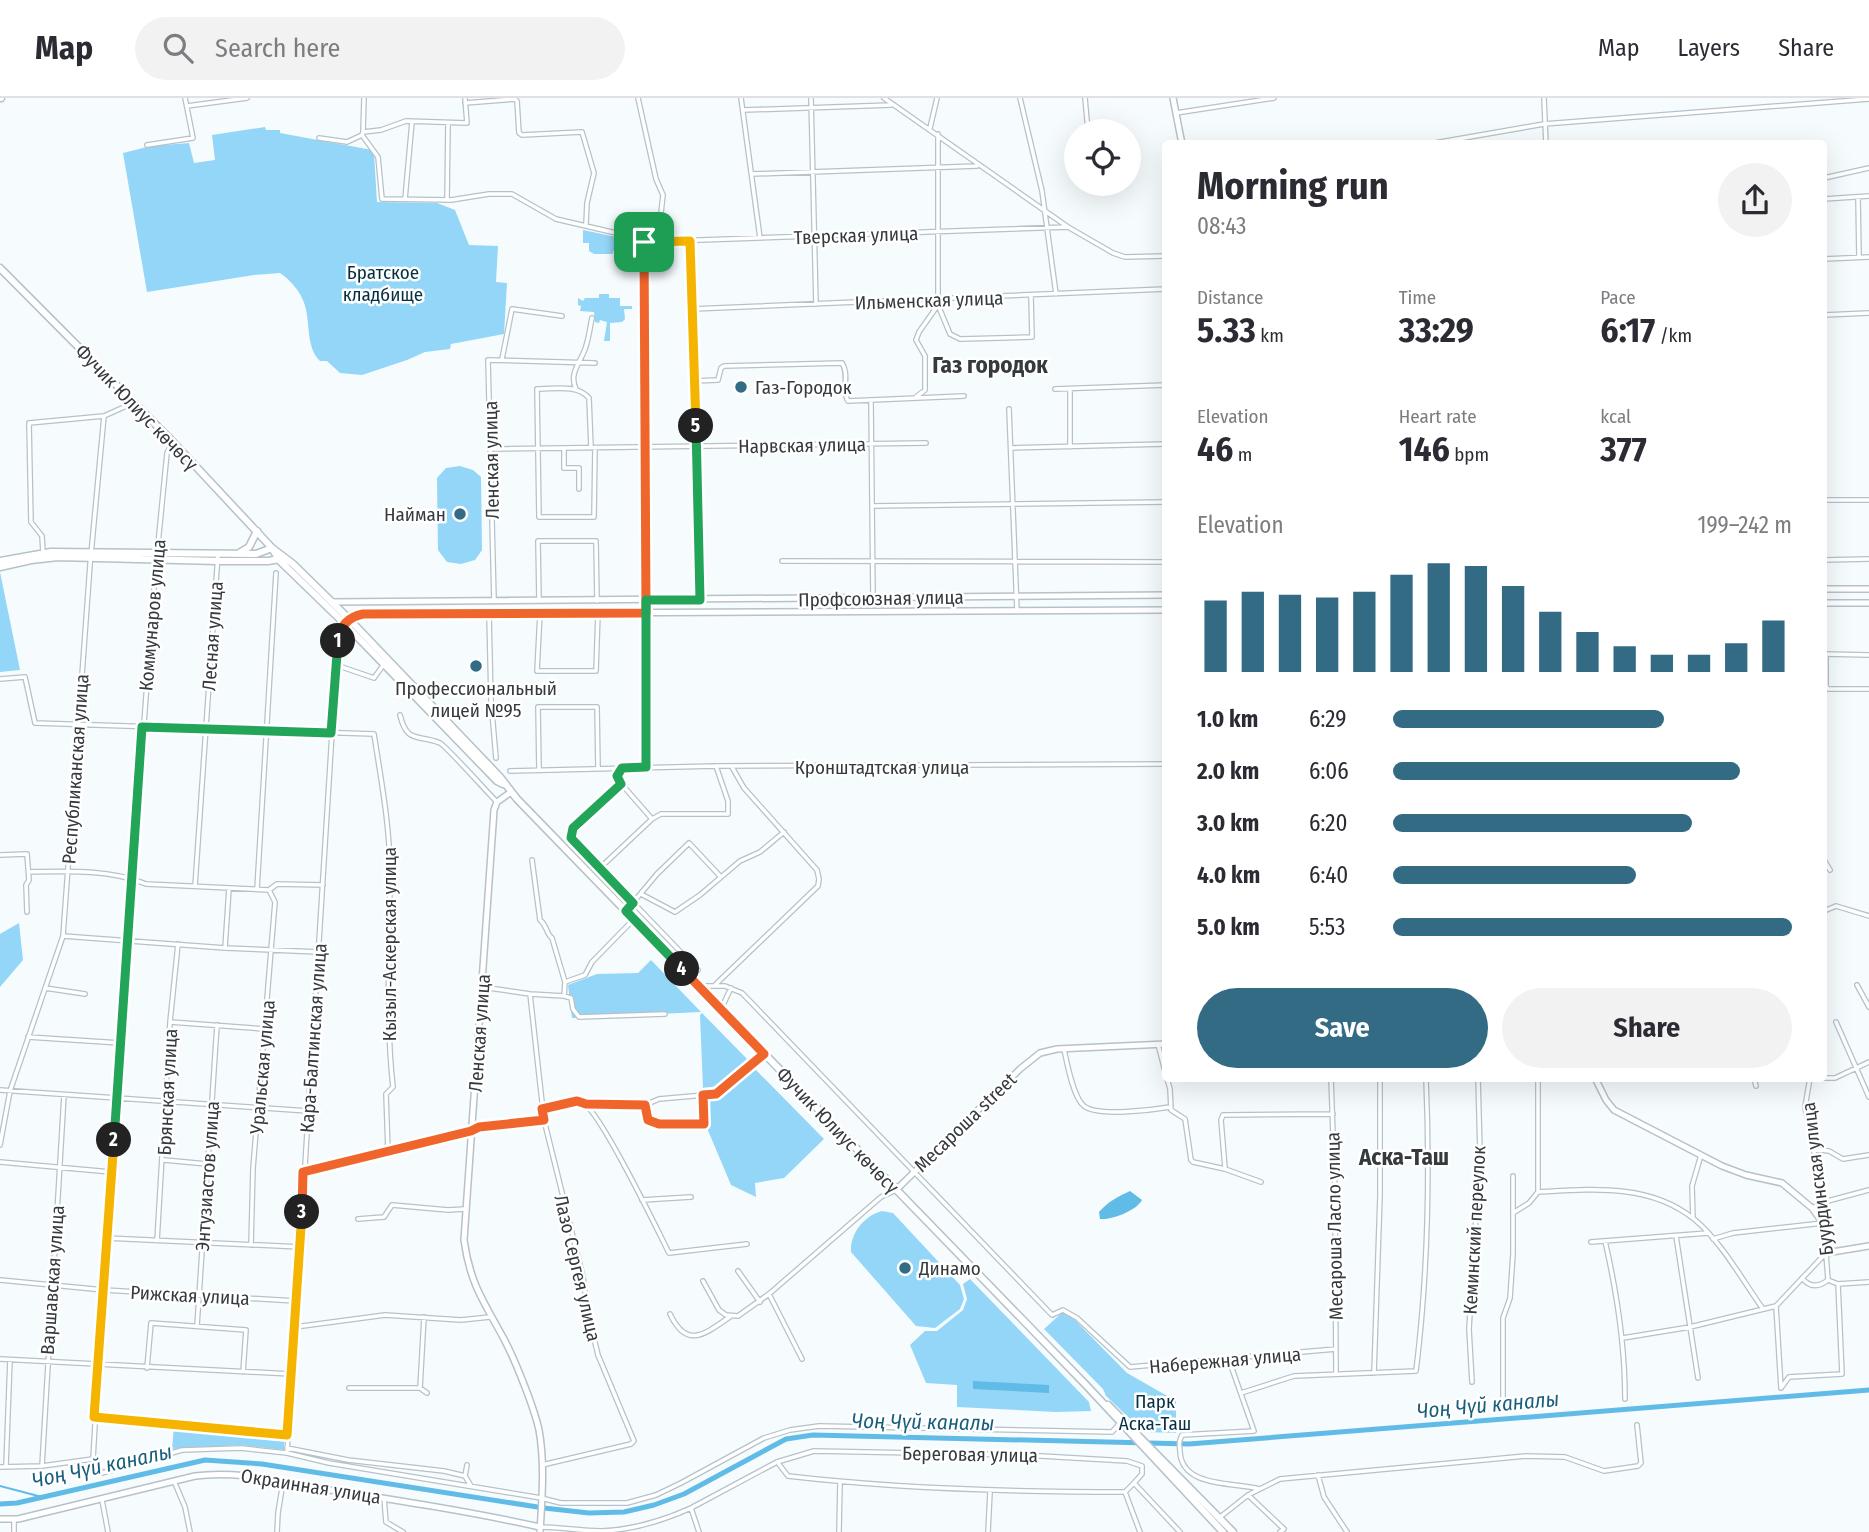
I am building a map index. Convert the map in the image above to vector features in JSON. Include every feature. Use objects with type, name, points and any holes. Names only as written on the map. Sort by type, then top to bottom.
[{"type":"main road","name":"Фучик Юлиус көчөсү","points":[[0,268],[173,442],[281,558],[347,621],[500,777],[511,792],[1086,1385]]},
{"type":"main road","points":[[235,554],[249,547],[257,531]]},
{"type":"main road","points":[[218,558],[262,553],[272,548]]},
{"type":"main road","points":[[0,561],[43,553],[281,558]]},
{"type":"main road","points":[[0,567],[44,558],[90,555]]},
{"type":"main road","name":"Фучик Юлиус көчөсү","points":[[281,558],[331,602],[384,664],[496,781],[504,784]]},
{"type":"main road","points":[[1086,1385],[1119,1423],[1130,1429],[1156,1462],[1223,1532]]},
{"type":"main road","points":[[1086,1385],[1233,1532]]},
{"type":"street","points":[[147,145],[193,138],[185,98]]},
{"type":"street","points":[[187,106],[247,98]]},
{"type":"street","points":[[365,98],[363,133],[378,157],[382,199],[405,200],[412,122]]},
{"type":"street","points":[[638,98],[656,179],[663,195],[661,213],[644,242],[646,767]]},
{"type":"street","points":[[741,98],[760,238]]},
{"type":"street","points":[[811,98],[816,304]]},
{"type":"street","points":[[884,98],[1068,227],[1113,253],[1125,257],[1162,256]]},
{"type":"street","points":[[930,128],[937,98]]},
{"type":"street","points":[[1020,98],[1048,228],[1056,295]]},
{"type":"street","points":[[1085,98],[1087,119]]},
{"type":"street","points":[[1172,98],[1181,140]]},
{"type":"street","points":[[1176,113],[1274,98]]},
{"type":"street","points":[[1544,98],[1546,140]]},
{"type":"street","points":[[320,138],[347,142],[363,133],[381,130],[400,122],[467,123],[465,101],[515,99],[519,133],[522,135],[582,132],[594,173],[587,203],[586,225]]},
{"type":"street","points":[[1452,140],[1544,124],[1869,99]]},
{"type":"street","points":[[744,110],[893,105]]},
{"type":"street","points":[[446,200],[448,124]]},
{"type":"street","points":[[916,398],[925,390],[926,384],[925,356],[916,343],[916,336],[938,305],[939,299],[938,134]]},
{"type":"street","points":[[752,174],[978,166]]},
{"type":"street","points":[[1827,177],[1869,168]]},
{"type":"street","name":"Тверская улица","points":[[405,200],[446,200],[512,194],[556,219],[644,242],[1068,227]]},
{"type":"street","points":[[1827,199],[1869,196]]},
{"type":"street","points":[[1858,197],[1859,257]]},
{"type":"street","points":[[690,241],[700,600]]},
{"type":"street","points":[[1827,259],[1869,257]]},
{"type":"street","name":"Ильменская улица","points":[[692,309],[1162,289]]},
{"type":"street","points":[[938,305],[950,334],[960,339],[1032,337],[1031,296]]},
{"type":"street","points":[[562,316],[512,309],[502,359],[595,363]]},
{"type":"street","points":[[1827,315],[1869,313]]},
{"type":"street","points":[[576,389],[573,379],[587,344],[592,318]]},
{"type":"street","name":"Ленская улица","points":[[494,602],[488,360],[502,359]]},
{"type":"street","points":[[694,381],[718,380],[724,366],[842,363],[846,369],[846,400],[871,402],[964,396]]},
{"type":"street","points":[[1055,389],[1162,385]]},
{"type":"street","points":[[537,389],[576,389],[584,392],[589,398],[593,448],[594,517],[539,517],[537,389]]},
{"type":"street","points":[[1070,389],[1070,447]]},
{"type":"street","points":[[871,402],[873,598]]},
{"type":"street","points":[[43,553],[42,536],[31,522],[29,423],[104,416],[133,403]]},
{"type":"street","points":[[1009,409],[1017,611]]},
{"type":"street","name":"Республиканская улица","points":[[0,1145],[10,1091],[63,936],[90,555],[104,416]]},
{"type":"street","name":"Коммунаров улица","points":[[93,1459],[142,727],[167,453],[173,442]]},
{"type":"street","name":"Нарвская улица","points":[[491,449],[926,443]]},
{"type":"street","points":[[1011,448],[1162,444]]},
{"type":"street","points":[[564,448],[564,468],[579,468],[579,489]]},
{"type":"street","points":[[1827,500],[1869,500]]},
{"type":"street","points":[[872,506],[1162,502]]},
{"type":"street","points":[[540,601],[538,541],[596,541],[597,600]]},
{"type":"street","name":"Лесная улица","points":[[195,886],[218,558]]},
{"type":"street","points":[[1827,560],[1869,559]]},
{"type":"street","name":"Профсоюзная улица","points":[[782,561],[1162,562]]},
{"type":"street","points":[[257,889],[276,573]]},
{"type":"street","points":[[1827,589],[1869,589]]},
{"type":"street","name":"Профсоюзная улица","points":[[331,602],[1162,595]]},
{"type":"street","points":[[1827,603],[1869,603]]},
{"type":"street","name":"Профсоюзная улица","points":[[347,621],[363,614],[1162,610]]},
{"type":"street","points":[[540,613],[537,671],[596,671],[598,613]]},
{"type":"street","points":[[489,614],[491,701],[496,758]]},
{"type":"street","name":"Кара-Балтинская улица","points":[[287,1451],[301,1247],[303,1172],[320,952],[331,733],[338,637],[347,621]]},
{"type":"street","points":[[1827,654],[1869,655]]},
{"type":"street","points":[[336,666],[374,678],[384,664]]},
{"type":"street","points":[[0,679],[25,677],[35,723],[331,733]]},
{"type":"street","points":[[1827,688],[1869,689]]},
{"type":"street","points":[[539,769],[538,708],[550,707],[597,707],[598,768]]},
{"type":"street","points":[[400,715],[403,729],[411,736],[441,744],[497,802],[511,792]]},
{"type":"street","name":"Кызыл-Аскерская улица","points":[[331,733],[374,734],[389,841],[387,1000],[393,1087],[386,1094],[388,1153]]},
{"type":"street","name":"Кронштадтская улица","points":[[510,771],[716,766],[1162,764]]},
{"type":"street","points":[[600,869],[652,819],[661,814],[728,814],[728,801],[716,766]]},
{"type":"street","points":[[715,985],[818,886],[819,879],[817,870],[744,788],[732,767]]},
{"type":"street","points":[[622,768],[617,776],[621,784],[652,819]]},
{"type":"street","points":[[621,784],[573,828],[571,838],[698,970]]},
{"type":"street","name":"Ленская улица","points":[[497,802],[494,810],[464,1240],[475,1288],[505,1340],[535,1415],[542,1465],[540,1528]]},
{"type":"street","points":[[641,894],[675,912],[740,861],[760,852],[784,832]]},
{"type":"street","points":[[626,911],[689,843],[720,877]]},
{"type":"street","points":[[0,855],[27,854],[27,912]]},
{"type":"street","points":[[532,860],[540,920],[545,923],[552,938],[565,982],[565,996]]},
{"type":"street","points":[[1827,865],[1830,870]]},
{"type":"street","points":[[29,872],[67,871],[132,878],[146,884],[269,890],[277,884],[323,885]]},
{"type":"street","points":[[225,948],[229,888]]},
{"type":"street","name":"Уральская улица","points":[[251,1245],[254,1168],[275,902],[269,890]]},
{"type":"street","points":[[1827,910],[1836,906],[1869,916]]},
{"type":"street","points":[[565,982],[585,975],[592,962],[634,919]]},
{"type":"street","points":[[63,936],[320,952]]},
{"type":"street","name":"Брянская улица","points":[[157,1241],[170,1022],[178,944]]},
{"type":"street","points":[[699,986],[715,985],[742,993],[915,1171]]},
{"type":"street","points":[[1857,985],[1869,1007]]},
{"type":"street","points":[[482,987],[565,996],[571,998],[573,1009],[579,1017],[666,1014]]},
{"type":"street","points":[[45,988],[85,994]]},
{"type":"street","points":[[721,1009],[731,988]]},
{"type":"street","name":"Лазо Сергея улица","points":[[530,994],[542,1109],[583,1277],[588,1313],[598,1355],[634,1441],[631,1444],[542,1465]]},
{"type":"street","points":[[170,1022],[265,1029]]},
{"type":"street","points":[[1836,1022],[1869,1097]]},
{"type":"street","name":"Энтузиастов улица","points":[[197,1326],[217,1026]]},
{"type":"street","points":[[27,1037],[120,1043]]},
{"type":"street","points":[[1158,1044],[1162,1060]]},
{"type":"street","name":"Месароша street","points":[[670,1314],[679,1331],[684,1335],[694,1335],[709,1332],[731,1316],[738,1316],[760,1302],[881,1197],[896,1190],[1020,1069],[1040,1053],[1064,1048],[1162,1044]]},
{"type":"street","points":[[1064,1048],[1070,1076],[1085,1107],[1096,1111],[1148,1111],[1170,1107]]},
{"type":"street","points":[[542,1109],[577,1101],[586,1104],[645,1105],[659,1099],[716,1094],[764,1054]]},
{"type":"street","points":[[1827,1078],[1835,1078],[1869,1062]]},
{"type":"street","points":[[1168,1082],[1171,1110],[1185,1119],[1191,1160],[1261,1182]]},
{"type":"street","name":"Месароша Ласло улица","points":[[1331,1082],[1336,1374]]},
{"type":"street","points":[[1374,1373],[1380,1196],[1380,1082]]},
{"type":"street","name":"Набережная улица","points":[[1241,1392],[1294,1376],[1416,1371],[1429,1151],[1426,1082]]},
{"type":"street","name":"Кеминский переулок","points":[[1472,1382],[1469,1329],[1480,1153],[1478,1082]]},
{"type":"street","points":[[1513,1213],[1529,1203],[1538,1192],[1538,1082]]},
{"type":"street","points":[[1597,1082],[1614,1110],[1722,1166],[1745,1175],[1782,1183],[1812,1208],[1824,1223]]},
{"type":"street","points":[[1755,1082],[1756,1086]]},
{"type":"street","name":"Буурдинская улица","points":[[1809,1082],[1805,1107],[1824,1202],[1828,1280]]},
{"type":"street","points":[[0,1090],[308,1111]]},
{"type":"street","name":"Варшавская улица","points":[[42,1466],[64,1094]]},
{"type":"street","points":[[645,1105],[648,1120],[659,1124],[704,1124],[703,1095]]},
{"type":"street","points":[[586,1104],[609,1139],[669,1253],[747,1244]]},
{"type":"street","points":[[1225,1169],[1221,1120],[1223,1115],[1333,1114]]},
{"type":"street","points":[[303,1172],[388,1153],[479,1127],[544,1120]]},
{"type":"street","points":[[1813,1149],[1829,1151],[1843,1158],[1869,1155]]},
{"type":"street","points":[[1693,1218],[1692,1186],[1701,1154]]},
{"type":"street","points":[[163,1160],[207,1164]]},
{"type":"street","points":[[0,1162],[111,1172]]},
{"type":"street","name":"Набережная улица","points":[[915,1171],[1052,1315],[1063,1310],[1077,1318],[1130,1367],[1336,1349]]},
{"type":"street","points":[[1503,1408],[1503,1318],[1510,1298],[1513,1176]]},
{"type":"street","points":[[1538,1192],[1614,1190],[1652,1195],[1693,1218],[1709,1233],[1763,1309]]},
{"type":"street","points":[[1812,1208],[1824,1202],[1869,1190]]},
{"type":"street","points":[[642,1200],[691,1196]]},
{"type":"street","points":[[358,1219],[384,1217],[392,1205],[465,1209]]},
{"type":"street","points":[[1713,1239],[1733,1233],[1824,1223]]},
{"type":"street","points":[[1591,1242],[1709,1233]]},
{"type":"street","points":[[1676,1236],[1698,1378]]},
{"type":"street","points":[[106,1238],[301,1247]]},
{"type":"street","points":[[1605,1241],[1616,1288],[1623,1338],[1625,1399]]},
{"type":"street","points":[[1623,1338],[1690,1327],[1776,1306],[1826,1253],[1869,1246]]},
{"type":"street","points":[[738,1271],[760,1302]]},
{"type":"street","points":[[1802,1278],[1807,1284],[1815,1286],[1828,1280],[1838,1284],[1869,1282]]},
{"type":"street","name":"Рижская улица","points":[[0,1280],[104,1290],[296,1301]]},
{"type":"street","points":[[703,1281],[719,1310],[731,1316]]},
{"type":"street","points":[[1776,1306],[1781,1388],[1789,1377],[1842,1374],[1838,1284]]},
{"type":"street","points":[[769,1294],[803,1359]]},
{"type":"street","points":[[295,1326],[385,1315],[461,1320],[490,1317]]},
{"type":"street","points":[[420,1388],[424,1317]]},
{"type":"street","points":[[147,1368],[151,1324],[197,1326],[246,1330],[243,1373]]},
{"type":"street","points":[[0,1359],[291,1374]]},
{"type":"street","points":[[6,1466],[10,1360]]},
{"type":"street","points":[[1228,1360],[1254,1431],[1182,1435],[1179,1439],[1180,1459],[1182,1465],[1198,1477],[1214,1484],[1244,1485],[1259,1489]]},
{"type":"street","points":[[349,1388],[420,1388],[427,1393]]},
{"type":"street","points":[[94,1417],[287,1435]]},
{"type":"street","points":[[287,1451],[329,1463],[561,1503],[627,1503],[656,1495],[764,1438],[790,1430],[819,1426],[1112,1432],[1119,1423]]},
{"type":"street","points":[[1219,1518],[1248,1496],[1280,1479],[1536,1455],[1565,1457],[1604,1471],[1638,1466],[1641,1463],[1637,1425]]},
{"type":"street","points":[[0,1467],[42,1466],[93,1459],[102,1473],[182,1450],[241,1448],[287,1451],[465,1476]]},
{"type":"street","name":"Береговая улица","points":[[540,1528],[600,1531],[645,1525],[691,1508],[777,1462],[814,1451],[1072,1457],[1140,1464],[1142,1474],[1134,1483]]},
{"type":"street","name":"Береговая улица","points":[[777,1462],[788,1476],[840,1482],[990,1492],[1125,1492]]},
{"type":"street","points":[[467,1465],[465,1476],[471,1487]]},
{"type":"street","name":"Окраинная улица","points":[[0,1520],[15,1519],[218,1473],[253,1475],[471,1511],[540,1528]]},
{"type":"street","points":[[1318,1475],[1324,1497],[1347,1532]]},
{"type":"street","points":[[174,1481],[185,1507],[190,1532]]},
{"type":"street","points":[[277,1532],[283,1482]]},
{"type":"street","points":[[839,1532],[840,1482]]},
{"type":"street","points":[[1140,1532],[1125,1492],[1134,1483],[1180,1532]]},
{"type":"street","points":[[988,1532],[990,1492]]},
{"type":"street","points":[[1248,1496],[1284,1529],[1280,1532]]},
{"type":"street","points":[[384,1498],[386,1522],[403,1532]]},
{"type":"street","points":[[101,1499],[108,1532]]},
{"type":"street","points":[[691,1508],[699,1532]]},
{"type":"street","points":[[13,1532],[15,1519]]},
{"type":"green space","name":"Братское кладбище","points":[[265,127],[266,130],[280,130],[280,133],[372,150],[377,202],[437,203],[455,210],[469,245],[498,246],[496,282],[507,283],[504,334],[451,344],[450,349],[425,352],[362,375],[340,373],[327,361],[320,361],[315,355],[302,298],[293,284],[280,273],[147,292],[123,153],[151,146],[189,143],[194,163],[215,160],[212,135]]},
{"type":"green space","points":[[583,230],[635,241],[636,254],[628,253],[627,245],[622,245],[619,254],[613,251],[613,254],[594,254],[589,251],[589,243],[583,243]]},
{"type":"green space","points":[[599,294],[620,298],[620,306],[632,306],[632,309],[624,309],[625,319],[622,322],[610,323],[610,341],[604,341],[607,322],[595,322],[594,312],[580,311],[581,306],[578,305],[578,298],[583,301],[585,298],[599,298]]},
{"type":"green space","name":"Найман","points":[[460,466],[473,470],[481,477],[482,550],[475,560],[461,564],[447,562],[438,550],[437,478],[446,468]]},
{"type":"green space","points":[[0,572],[20,670],[0,672]]},
{"type":"green space","points":[[19,923],[23,960],[0,987],[0,934]]},
{"type":"green space","points":[[651,960],[701,1012],[572,1018],[568,985],[597,974],[638,973]]},
{"type":"green space","points":[[702,1013],[749,1061],[719,1086],[703,1088],[700,1015]]},
{"type":"green space","points":[[754,1068],[824,1139],[784,1178],[755,1183],[756,1197],[731,1185],[707,1128],[706,1097],[718,1096]]},
{"type":"green space","name":"Динамо","points":[[875,1213],[893,1213],[960,1285],[964,1299],[960,1309],[935,1328],[916,1326],[851,1252],[853,1238],[859,1226]]},
{"type":"green space","points":[[970,1279],[1089,1402],[1091,1411],[957,1407],[957,1385],[926,1383],[910,1345],[925,1331],[937,1331],[963,1310],[967,1299],[963,1284]]},
{"type":"green space","name":"Парк Аска-Таш","points":[[1065,1310],[1127,1373],[1176,1401],[1176,1433],[1144,1432],[1106,1396],[1103,1389],[1044,1329]]},
{"type":"green space","points":[[174,1426],[284,1437],[284,1450],[241,1445],[172,1449]]},
{"type":"shaded area","points":[[1130,1191],[1142,1200],[1135,1208],[1111,1218],[1100,1219],[1099,1212],[1103,1208]]},
{"type":"shaded area","points":[[973,1381],[1049,1385],[1049,1393],[973,1389]]},
{"type":"waterway","name":"Чоң Чүй каналы","points":[[0,1504],[17,1503],[205,1460],[262,1464],[544,1508],[589,1513],[624,1512],[684,1494],[786,1439],[813,1435],[1189,1444],[1869,1390]]},
{"type":"waterway","points":[[0,1486],[42,1497]]},
{"type":"place","name":"Газ-Городок","points":[[741,387]]},
{"type":"place","name":"Найман","points":[[460,514]]},
{"type":"place","name":"Профессиональный лицей №95","points":[[476,666]]},
{"type":"place","name":"Динамо","points":[[905,1268]]},
{"type":"district","name":"Газ городок","points":[[990,365]]},
{"type":"district","name":"Аска-Таш","points":[[1404,1157]]},
{"type":"route","points":[[644,242],[646,613],[363,614],[354,616],[344,624],[338,637],[331,733],[142,727],[94,1417],[287,1435],[301,1247],[303,1172],[388,1153],[479,1127],[544,1120],[542,1109],[577,1101],[586,1104],[645,1105],[648,1120],[659,1124],[704,1124],[703,1095],[716,1094],[764,1054],[626,911],[633,903],[571,838],[573,828],[621,784],[618,771],[622,768],[646,767],[646,600],[700,600],[690,241],[644,242]]}]
